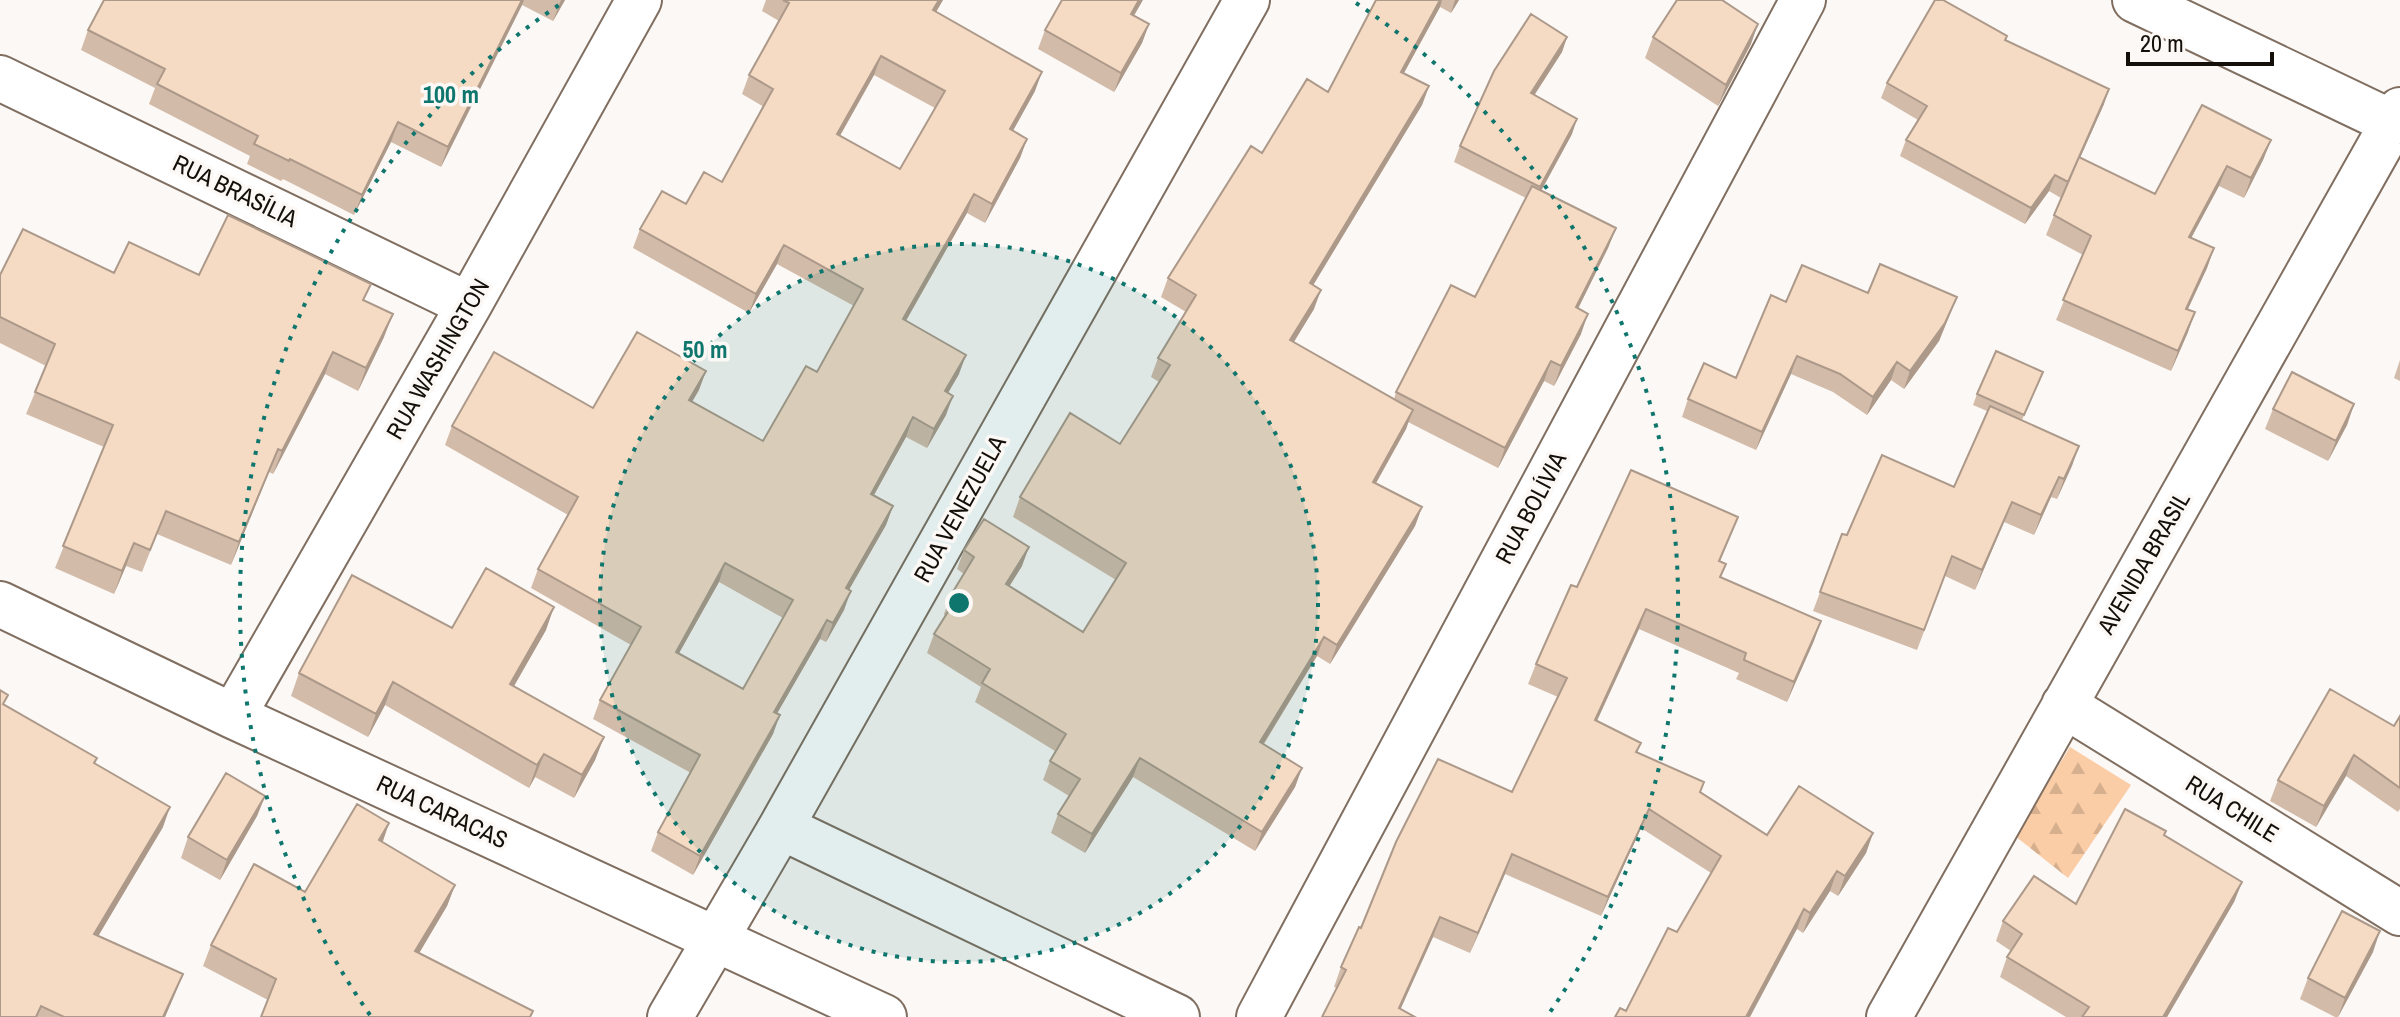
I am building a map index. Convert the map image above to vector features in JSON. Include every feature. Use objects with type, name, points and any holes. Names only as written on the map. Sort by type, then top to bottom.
[{"type":"street","name":"RUA WASHINGTON","points":[[233,716],[469,305],[639,0]]},
{"type":"street","name":"RUA VENEZUELA","points":[[670,1017],[781,827],[1247,0]]},
{"type":"street","name":"RUA BOLÍVIA","points":[[1259,1017],[1803,0]]},
{"type":"street","points":[[2135,0],[2397,116]]},
{"type":"street","name":"RUA BRASÍLIA","points":[[0,78],[469,305]]},
{"type":"street","name":"AVENIDA BRASIL","points":[[1889,1017],[2397,116]]},
{"type":"street","name":"RUA CARACAS","points":[[0,604],[233,716],[884,1017]]},
{"type":"street","name":"RUA CHILE","points":[[2064,705],[2400,913]]},
{"type":"street","points":[[781,827],[1177,1017]]},
{"type":"green space","points":[[2070,747],[2131,785],[2068,878],[2015,836]]},
{"type":"building","points":[[104,0],[522,0],[448,147],[398,122],[362,195],[254,144],[258,136],[157,84],[165,69],[88,30]]},
{"type":"building","points":[[783,0],[939,0],[933,10],[1042,72],[1010,129],[1027,139],[992,204],[974,194],[903,319],[966,355],[945,391],[953,396],[934,429],[913,417],[871,494],[893,506],[846,588],[851,591],[833,623],[827,620],[774,712],[780,715],[700,856],[658,832],[700,755],[600,700],[641,627],[538,569],[578,497],[452,426],[494,352],[593,408],[637,332],[706,371],[689,400],[763,441],[806,366],[817,372],[863,289],[784,245],[756,294],[640,229],[662,191],[686,204],[704,172],[722,182],[773,89],[749,75],[789,3]],"holes":[[[881,56],[945,91],[900,169],[837,134]],[[725,563],[793,600],[743,689],[676,652]]]},
{"type":"building","points":[[1062,0],[1139,0],[1131,14],[1149,24],[1121,73],[1045,30]]},
{"type":"building","points":[[1376,0],[1440,0],[1401,72],[1429,86],[1310,283],[1321,290],[1290,340],[1413,410],[1373,482],[1422,507],[1337,645],[1324,637],[1260,742],[1302,768],[1262,832],[1140,758],[1092,834],[1058,814],[1080,779],[1050,761],[1066,734],[982,683],[990,669],[934,634],[956,599],[951,595],[974,557],[964,550],[984,519],[1029,547],[1006,584],[1083,632],[1126,563],[1020,497],[1070,413],[1120,444],[1170,365],[1158,358],[1196,295],[1168,278],[1251,146],[1262,153],[1307,79],[1328,92]]},
{"type":"building","points":[[1677,0],[1722,0],[1758,24],[1726,85],[1653,37]]},
{"type":"building","points":[[1935,0],[1943,0],[2007,36],[2005,40],[2109,89],[2068,182],[2055,175],[2031,208],[1906,140],[1927,106],[1887,83]]},
{"type":"building","points":[[1531,14],[1567,37],[1531,93],[1577,119],[1540,187],[1460,146],[1494,71]]},
{"type":"building","points":[[2202,105],[2271,140],[2251,178],[2227,166],[2189,237],[2214,248],[2186,309],[2195,312],[2178,351],[2063,300],[2091,236],[2054,215],[2079,157],[2155,194]]},
{"type":"building","points":[[1532,186],[1616,228],[1576,307],[1588,314],[1561,366],[1551,361],[1505,448],[1396,392],[1451,285],[1475,297]]},
{"type":"building","points":[[228,215],[371,284],[363,300],[393,314],[366,368],[333,352],[282,451],[278,449],[239,542],[166,511],[150,550],[134,543],[122,571],[63,546],[113,425],[35,392],[55,344],[0,317],[0,275],[23,229],[114,273],[129,242],[199,275]]},
{"type":"building","points":[[1880,264],[1957,297],[1945,323],[1910,371],[1897,362],[1873,397],[1840,374],[1797,356],[1762,432],[1688,399],[1704,363],[1736,378],[1771,295],[1786,302],[1802,265],[1868,293]]},
{"type":"building","points":[[1996,351],[2043,372],[2024,415],[1977,394]]},
{"type":"building","points":[[2292,372],[2354,404],[2336,441],[2273,409]]},
{"type":"building","points":[[1990,406],[2079,446],[2064,479],[2059,477],[2041,515],[2012,502],[1982,570],[1952,556],[1924,630],[1820,592],[1842,534],[1847,535],[1882,455],[1954,487]]},
{"type":"building","points":[[1631,470],[1738,517],[1719,561],[1726,564],[1720,577],[1821,621],[1794,682],[1744,660],[1746,653],[1646,609],[1595,720],[1641,743],[1636,752],[1704,782],[1700,792],[1767,835],[1799,786],[1873,833],[1845,876],[1837,871],[1810,913],[1804,909],[1746,1017],[1615,1017],[1620,1008],[1626,1011],[1668,928],[1677,932],[1721,856],[1649,809],[1608,897],[1512,854],[1478,933],[1440,917],[1399,1008],[1415,1017],[1322,1017],[1346,970],[1341,967],[1361,928],[1396,842],[1438,759],[1512,792],[1567,678],[1536,664],[1571,585],[1577,587]]},
{"type":"building","points":[[486,568],[554,607],[510,684],[604,737],[582,775],[544,754],[537,765],[393,682],[376,714],[299,673],[352,575],[452,628]]},
{"type":"building","points":[[2330,689],[2394,726],[2400,716],[2400,788],[2354,755],[2324,806],[2278,780]]},
{"type":"building","points":[[0,690],[8,695],[3,704],[97,758],[94,763],[170,807],[94,934],[183,974],[163,1017],[64,1017],[41,1006],[36,1017],[0,1017]]},
{"type":"building","points":[[226,773],[265,796],[227,860],[188,837]]},
{"type":"building","points":[[357,804],[389,823],[379,840],[455,885],[415,951],[533,1011],[530,1017],[261,1017],[276,979],[211,945],[254,864],[305,892]]},
{"type":"building","points":[[2125,809],[2166,831],[2164,835],[2242,882],[2163,1017],[2082,1017],[2089,1007],[2007,957],[2022,934],[2003,921],[2034,876],[2076,904]]},
{"type":"building","points":[[2342,911],[2380,931],[2345,998],[2308,978]]}]
